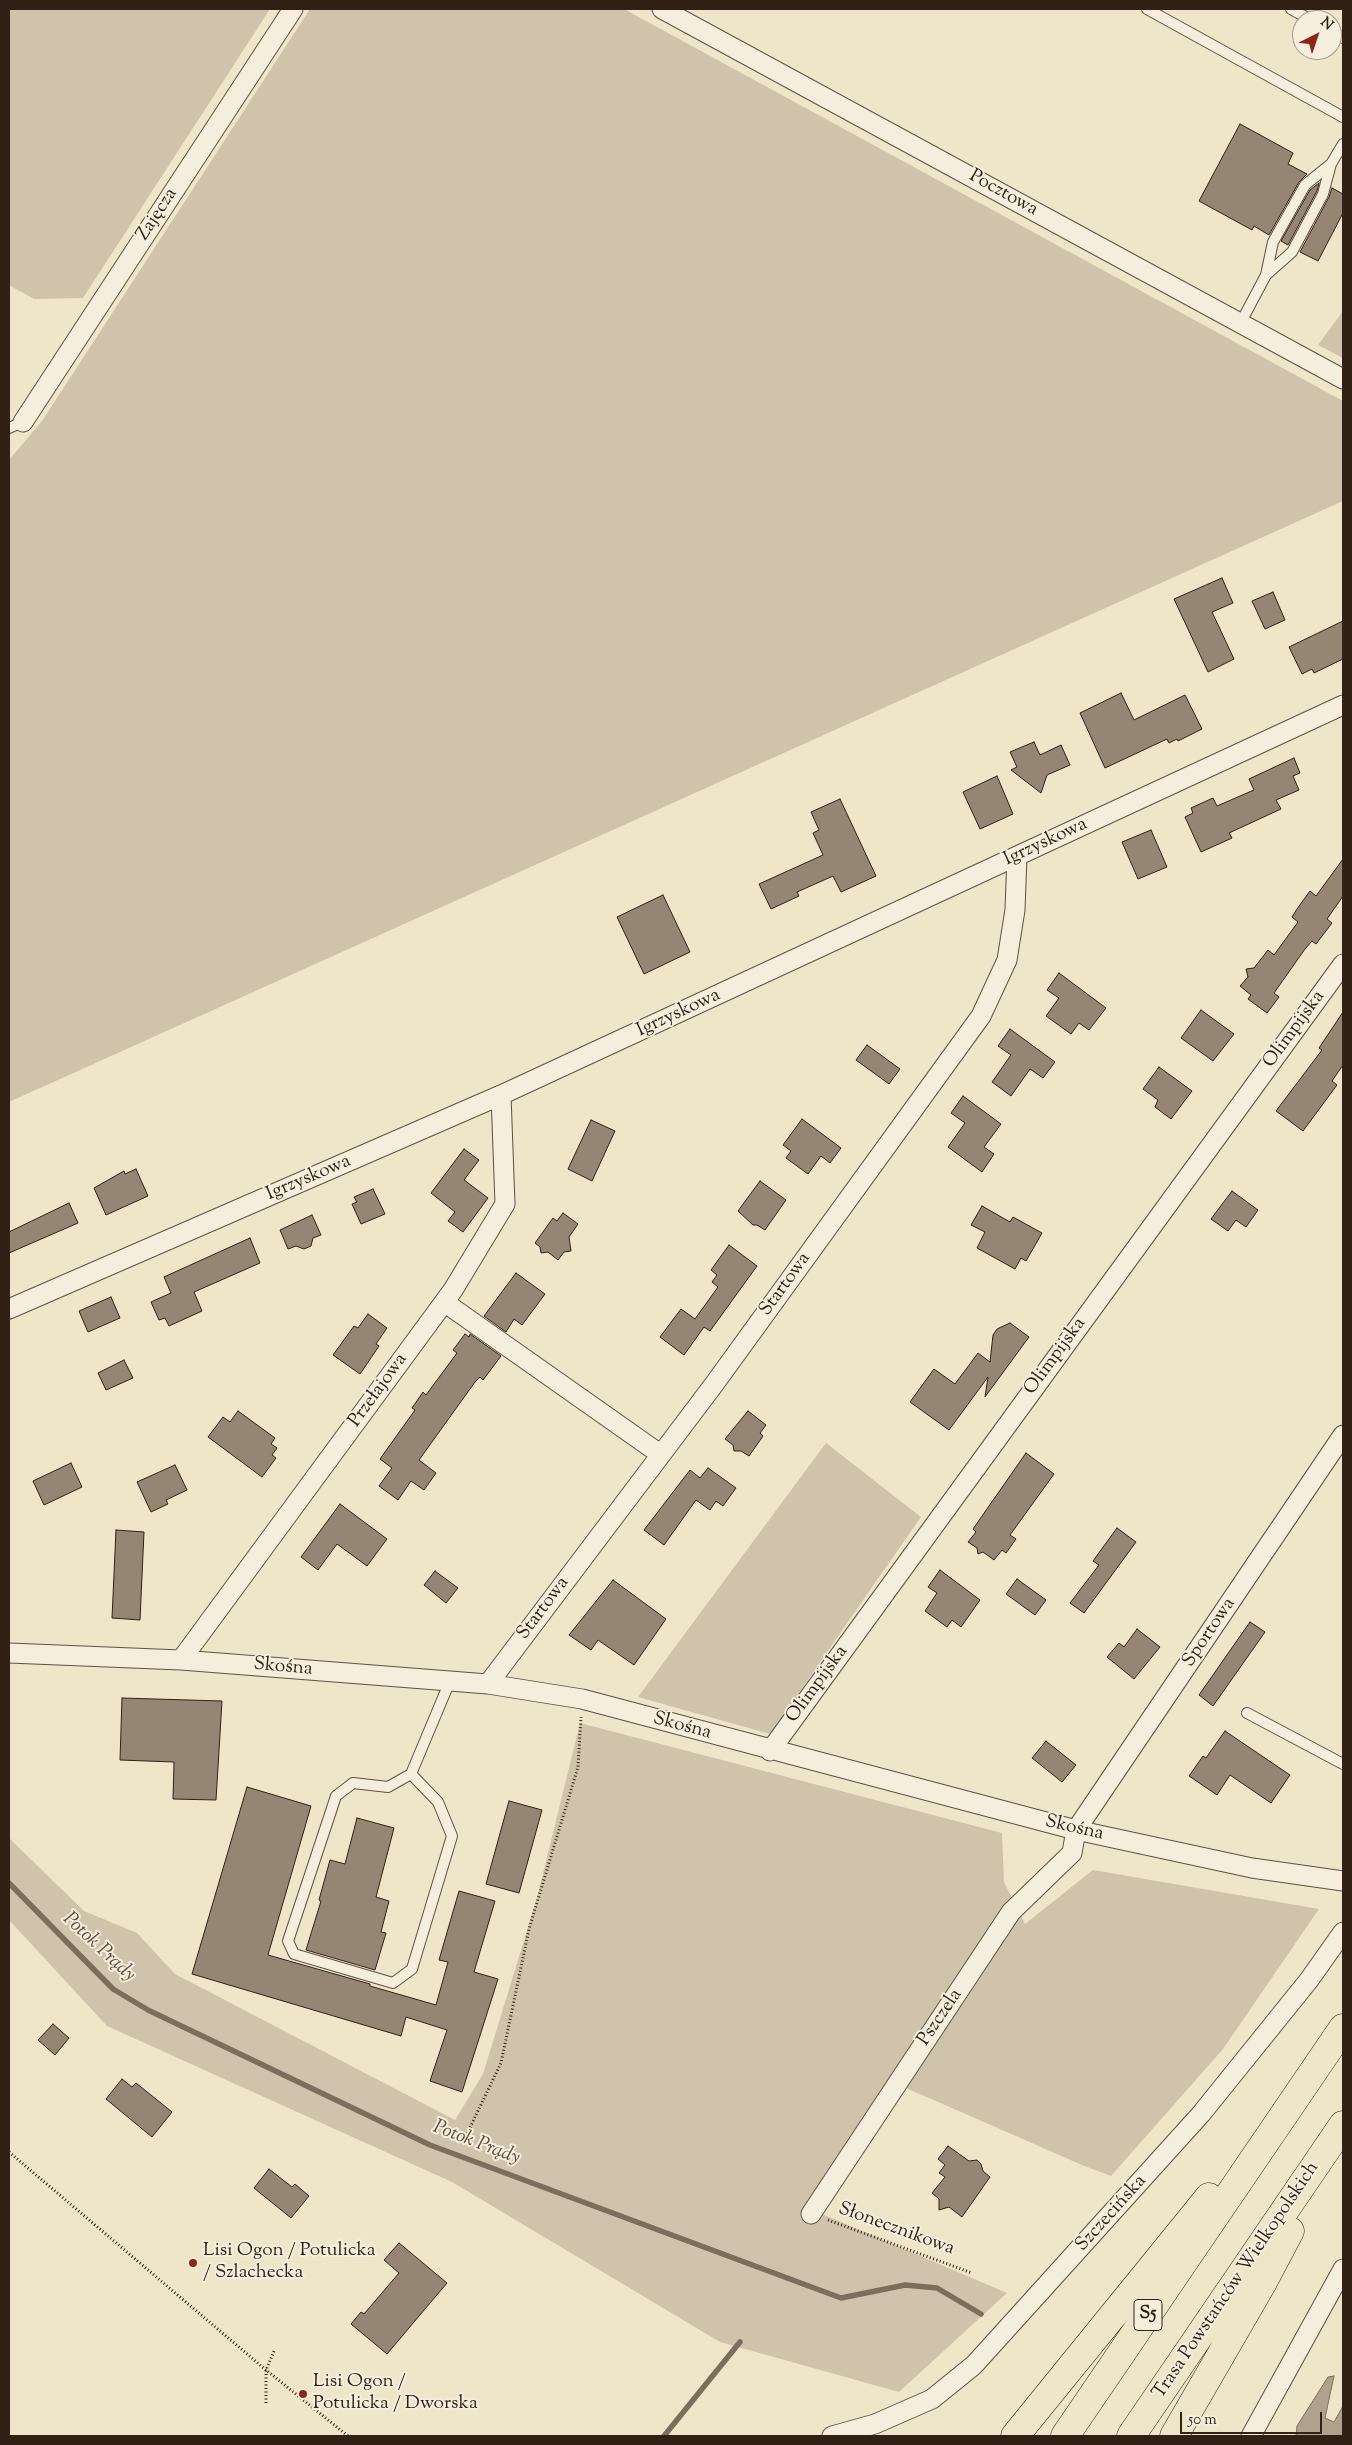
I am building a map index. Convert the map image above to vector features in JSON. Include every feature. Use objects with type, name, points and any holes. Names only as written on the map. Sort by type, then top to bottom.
[{"type":"highway","name":"S5","points":[[1065,2436],[1343,2028]]},
{"type":"highway","points":[[1015,2436],[1176,2235],[1304,2085]]},
{"type":"highway","points":[[1174,2436],[1263,2282],[1343,2126]]},
{"type":"highway","name":"Trasa Powstańców Wielkopolskich","points":[[1131,2436],[1343,2126]]},
{"type":"street","name":"Zajęcza","points":[[16,425],[293,9]]},
{"type":"street","name":"Pocztowa","points":[[662,9],[1343,379]]},
{"type":"street","name":"Igrzyskowa","points":[[9,1309],[501,1095],[1343,705]]},
{"type":"street","name":"Startowa","points":[[488,1684],[715,1383],[981,1016],[1007,960],[1015,910],[1017,856]]},
{"type":"street","name":"Olimpijska","points":[[770,1751],[1343,964]]},
{"type":"street","name":"Przełajowa","points":[[181,1660],[444,1302],[504,1204],[501,1095]]},
{"type":"street","points":[[444,1302],[660,1454]]},
{"type":"street","name":"Sportowa","points":[[1076,1830],[1343,1435]]},
{"type":"street","name":"Skośna","points":[[9,1653],[181,1660],[488,1684],[582,1699],[770,1751],[1076,1830],[1252,1868],[1343,1881]]},
{"type":"street","name":"Pszczela","points":[[811,2214],[1011,1912],[1072,1853],[1076,1830]]},
{"type":"street","name":"Szczecińska","points":[[836,2436],[875,2424],[932,2399],[974,2365],[1201,2114],[1309,1980],[1343,1932]]},
{"type":"street","points":[[1250,2436],[1343,2269]]},
{"type":"lane","points":[[1147,9],[1343,117]]},
{"type":"lane","points":[[1266,276],[1292,252],[1323,194],[1331,164],[1343,144]]},
{"type":"lane","points":[[1240,324],[1266,276],[1273,242],[1305,185],[1331,164]]},
{"type":"lane","points":[[411,1774],[438,1802],[452,1836],[412,1969],[393,1983],[294,1954],[288,1941],[336,1796],[353,1783],[388,1787],[411,1774],[450,1681]]},
{"type":"lane","points":[[1247,1713],[1343,1764]]},
{"type":"path","points":[[464,2140],[501,2063],[529,1929],[578,1767],[582,1699]]},
{"type":"path","points":[[9,2152],[266,2370],[348,2436]]},
{"type":"path","name":"Słonecznikowa","points":[[811,2214],[972,2272]]},
{"type":"path","points":[[266,2402],[266,2370],[275,2349]]},
{"type":"shaded area","points":[[9,9],[270,9],[83,298],[34,299],[9,285]]},
{"type":"shaded area","points":[[310,9],[624,9],[1343,401],[1343,501],[9,1102],[9,460],[42,421]]},
{"type":"shaded area","points":[[1343,311],[1343,358],[1318,345]]},
{"type":"shaded area","points":[[826,1443],[921,1517],[770,1734],[638,1697]]},
{"type":"shaded area","points":[[580,1723],[1002,1833],[1004,1882],[1025,1924],[1093,1870],[1319,1909],[1223,2049],[1111,2176],[897,2084],[813,2210],[1007,2293],[899,2392],[720,2342],[452,2182],[107,2026],[9,1920],[9,1838],[84,1911],[137,1933],[175,1974],[455,2120],[483,2074],[537,1898]]},
{"type":"shaded area","points":[[1334,2376],[1325,2418],[1334,2422],[1343,2406],[1343,2436],[1296,2436],[1297,2426],[1328,2377]]},
{"type":"building","points":[[1240,124],[1293,153],[1288,164],[1307,174],[1299,182],[1269,235],[1254,226],[1252,230],[1199,201]]},
{"type":"building","points":[[1319,183],[1317,191],[1288,245],[1281,241],[1310,190]]},
{"type":"building","points":[[1332,188],[1343,194],[1343,213],[1318,261],[1300,252]]},
{"type":"building","points":[[1222,578],[1233,603],[1212,612],[1234,659],[1208,672],[1174,599]]},
{"type":"building","points":[[1273,592],[1285,620],[1265,629],[1252,601]]},
{"type":"building","points":[[1343,621],[1343,659],[1314,673],[1312,669],[1302,674],[1289,647]]},
{"type":"building","points":[[1121,693],[1134,720],[1185,695],[1202,729],[1178,741],[1177,739],[1169,743],[1167,739],[1105,768],[1080,713]]},
{"type":"building","points":[[1034,742],[1040,755],[1061,745],[1070,765],[1047,775],[1041,793],[1011,770],[1017,767],[1010,752]]},
{"type":"building","points":[[1294,758],[1300,773],[1293,776],[1299,790],[1276,800],[1281,809],[1229,833],[1232,838],[1201,852],[1185,817],[1193,813],[1191,808],[1213,798],[1217,806],[1254,790],[1249,779]]},
{"type":"building","points":[[997,776],[1013,814],[980,829],[963,792]]},
{"type":"building","points":[[840,799],[876,876],[841,892],[833,876],[797,892],[799,896],[771,909],[759,884],[823,855],[813,833],[819,830],[811,812]]},
{"type":"building","points":[[1151,830],[1167,867],[1138,879],[1122,842]]},
{"type":"building","points":[[1343,859],[1343,896],[1327,919],[1332,923],[1316,944],[1312,941],[1305,949],[1274,993],[1279,997],[1267,1013],[1248,999],[1251,995],[1240,986],[1248,977],[1246,969],[1254,968],[1268,950],[1274,955],[1298,922],[1292,917],[1297,909],[1310,891],[1316,896]]},
{"type":"building","points":[[663,895],[690,952],[644,974],[617,917]]},
{"type":"building","points":[[1059,973],[1106,1008],[1089,1030],[1079,1023],[1071,1034],[1046,1016],[1059,998],[1047,990]]},
{"type":"building","points":[[1201,1010],[1234,1034],[1213,1061],[1181,1038]]},
{"type":"building","points":[[1343,1012],[1343,1065],[1332,1081],[1337,1085],[1303,1131],[1276,1111],[1322,1050],[1319,1048]]},
{"type":"building","points":[[1010,1029],[1055,1062],[1043,1078],[1030,1069],[1011,1096],[992,1082],[1011,1055],[998,1046]]},
{"type":"building","points":[[867,1045],[900,1069],[889,1084],[856,1060]]},
{"type":"building","points":[[1159,1067],[1192,1091],[1171,1119],[1155,1107],[1158,1100],[1143,1089]]},
{"type":"building","points":[[963,1096],[1001,1124],[984,1147],[994,1154],[982,1172],[948,1147],[965,1123],[951,1113]]},
{"type":"building","points":[[802,1119],[841,1148],[830,1163],[821,1156],[808,1174],[786,1158],[791,1151],[783,1145]]},
{"type":"building","points":[[591,1120],[615,1131],[592,1181],[568,1169]]},
{"type":"building","points":[[464,1149],[479,1160],[464,1180],[488,1198],[463,1232],[448,1221],[455,1212],[431,1193]]},
{"type":"building","points":[[136,1169],[148,1196],[106,1215],[94,1188],[124,1171],[125,1174]]},
{"type":"building","points":[[760,1181],[786,1200],[765,1230],[757,1225],[753,1225],[738,1211]]},
{"type":"building","points":[[373,1189],[385,1214],[361,1224],[352,1204],[357,1202],[354,1197]]},
{"type":"building","points":[[1232,1191],[1258,1210],[1246,1227],[1236,1220],[1228,1231],[1211,1219]]},
{"type":"building","points":[[69,1203],[78,1223],[9,1253],[9,1232]]},
{"type":"building","points":[[982,1206],[1010,1222],[1013,1217],[1042,1233],[1026,1261],[1021,1258],[1015,1269],[977,1248],[985,1232],[971,1225]]},
{"type":"building","points":[[563,1213],[578,1224],[569,1237],[571,1251],[564,1252],[558,1260],[548,1252],[541,1253],[540,1247],[535,1243],[553,1218],[557,1221]]},
{"type":"building","points":[[312,1215],[321,1235],[313,1238],[311,1246],[304,1249],[296,1246],[288,1249],[280,1230]]},
{"type":"building","points":[[250,1238],[260,1263],[194,1292],[202,1311],[169,1326],[165,1318],[159,1320],[151,1302],[171,1293],[164,1277]]},
{"type":"building","points":[[729,1245],[757,1266],[710,1331],[704,1327],[684,1355],[660,1337],[681,1309],[695,1319],[718,1287],[712,1282],[717,1275],[711,1270]]},
{"type":"building","points":[[516,1273],[545,1294],[522,1325],[514,1319],[506,1332],[484,1316]]},
{"type":"building","points":[[111,1297],[120,1318],[88,1332],[79,1311]]},
{"type":"building","points":[[368,1314],[387,1328],[376,1344],[379,1346],[360,1374],[333,1355],[354,1326],[358,1328]]},
{"type":"building","points":[[1010,1323],[1029,1337],[985,1397],[988,1377],[949,1430],[910,1402],[934,1369],[955,1384],[978,1353],[990,1362],[993,1335],[997,1329]]},
{"type":"building","points":[[465,1334],[469,1337],[470,1334],[501,1356],[483,1380],[480,1377],[475,1382],[419,1460],[436,1473],[424,1490],[411,1481],[398,1500],[379,1486],[392,1468],[380,1459],[415,1410],[412,1408],[423,1392],[426,1395],[457,1353],[453,1350]]},
{"type":"building","points":[[124,1360],[133,1378],[106,1390],[98,1373]]},
{"type":"building","points":[[238,1411],[275,1438],[271,1444],[277,1448],[272,1455],[276,1458],[262,1477],[208,1437],[223,1417],[230,1422]]},
{"type":"building","points":[[748,1411],[766,1425],[760,1433],[763,1436],[749,1456],[741,1451],[734,1451],[733,1445],[725,1439]]},
{"type":"building","points":[[1026,1453],[1054,1474],[1010,1535],[1016,1539],[1006,1553],[1002,1550],[994,1560],[983,1552],[978,1554],[977,1548],[968,1542],[976,1532],[973,1529]]},
{"type":"building","points":[[71,1463],[82,1487],[44,1505],[33,1481]]},
{"type":"building","points":[[175,1465],[187,1490],[166,1500],[168,1504],[151,1512],[137,1482]]},
{"type":"building","points":[[708,1468],[736,1488],[723,1506],[716,1501],[710,1510],[696,1500],[664,1545],[644,1530],[690,1470],[700,1478]]},
{"type":"building","points":[[340,1504],[387,1539],[367,1566],[337,1544],[318,1570],[301,1557]]},
{"type":"building","points":[[1117,1528],[1136,1542],[1084,1613],[1070,1603],[1099,1565],[1093,1561]]},
{"type":"building","points":[[116,1530],[144,1532],[140,1620],[112,1618]]},
{"type":"building","points":[[940,1570],[980,1600],[961,1627],[952,1620],[947,1627],[925,1611],[937,1593],[928,1587]]},
{"type":"building","points":[[435,1571],[458,1588],[446,1603],[424,1585]]},
{"type":"building","points":[[1017,1579],[1046,1600],[1035,1615],[1006,1594]]},
{"type":"building","points":[[613,1580],[666,1619],[634,1665],[598,1640],[591,1650],[569,1635]]},
{"type":"building","points":[[1250,1622],[1265,1632],[1213,1706],[1199,1695]]},
{"type":"building","points":[[1137,1629],[1160,1647],[1134,1679],[1107,1657],[1119,1643],[1124,1647]]},
{"type":"building","points":[[122,1698],[222,1701],[216,1800],[173,1799],[174,1762],[120,1760]]},
{"type":"building","points":[[1225,1731],[1290,1775],[1271,1803],[1230,1775],[1217,1795],[1189,1776],[1203,1756],[1206,1758]]},
{"type":"building","points":[[1046,1741],[1076,1765],[1062,1782],[1032,1758]]},
{"type":"building","points":[[247,1787],[311,1806],[268,1955],[436,2005],[448,1962],[439,1960],[459,1891],[495,1901],[474,1972],[498,1979],[462,2092],[430,2081],[447,2030],[406,2017],[401,2036],[192,1974]]},
{"type":"building","points":[[509,1801],[542,1810],[519,1893],[486,1884]]},
{"type":"building","points":[[357,1818],[394,1828],[376,1897],[389,1901],[381,1932],[386,1933],[375,1970],[306,1950],[321,1901],[319,1900],[330,1860],[345,1864]]},
{"type":"building","points":[[53,2024],[69,2038],[55,2055],[38,2040]]},
{"type":"building","points":[[122,2079],[132,2087],[136,2083],[172,2112],[152,2137],[106,2099]]},
{"type":"building","points":[[948,2146],[969,2161],[977,2160],[981,2164],[983,2171],[990,2177],[962,2217],[949,2207],[939,2210],[939,2199],[932,2193],[945,2177],[939,2173],[945,2165],[938,2159]]},
{"type":"building","points":[[269,2169],[292,2187],[295,2184],[309,2196],[291,2218],[254,2188]]},
{"type":"building","points":[[399,2243],[447,2283],[387,2354],[351,2324],[361,2312],[364,2314],[399,2273],[384,2260]]},
{"type":"waterway","name":"Potok Prądy","points":[[9,1883],[113,1989],[148,2010],[430,2145],[841,2298],[905,2285],[937,2288],[981,2314]]},
{"type":"waterway","points":[[664,2436],[740,2342]]},
{"type":"place","name":"Lisi Ogon / Potulicka / Szlachecka","points":[[193,2263]]},
{"type":"place","name":"Lisi Ogon / Potulicka / Dworska","points":[[303,2394]]}]
